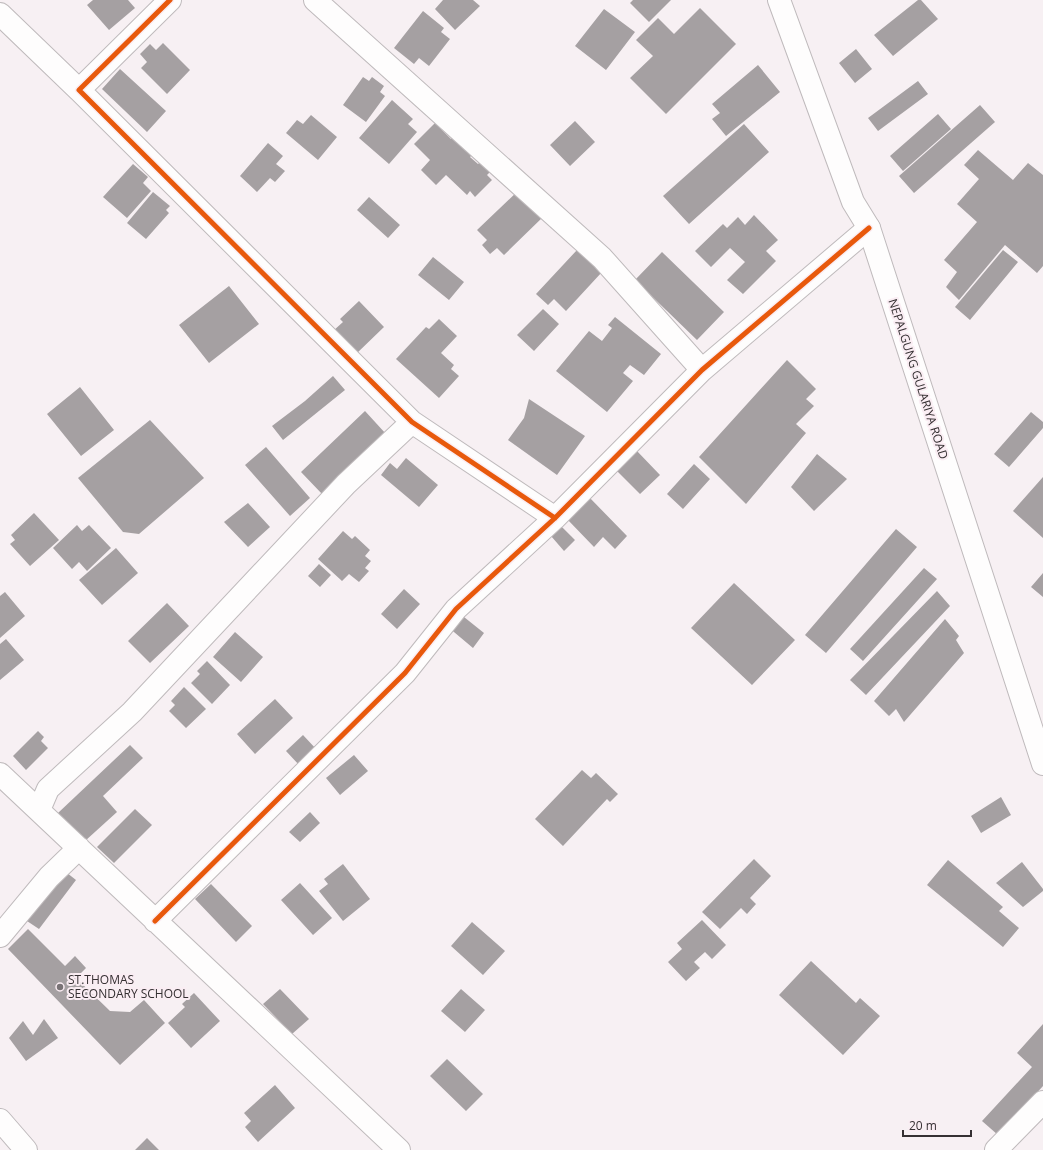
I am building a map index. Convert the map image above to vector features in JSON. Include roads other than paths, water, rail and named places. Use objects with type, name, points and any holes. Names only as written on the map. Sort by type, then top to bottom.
[{"type":"street","points":[[79,90],[170,0]]},
{"type":"street","points":[[315,0],[602,258],[702,370]]},
{"type":"street","name":"NEPALGUNG GULARIYA ROAD","points":[[778,0],[853,202],[869,228],[1043,764]]},
{"type":"street","points":[[0,14],[79,90],[412,422],[555,518]]},
{"type":"street","points":[[155,921],[405,673],[456,609],[555,518],[702,370],[869,228]]},
{"type":"street","points":[[38,810],[48,789],[132,712],[346,484],[412,422]]},
{"type":"street","points":[[0,774],[399,1150]]},
{"type":"street","points":[[0,936],[49,877],[79,848]]},
{"type":"street","points":[[996,1150],[1043,1102]]},
{"type":"street","points":[[0,1120],[26,1150]]},
{"type":"place","name":"ST.THOMAS SECONDARY SCHOOL","points":[[60,987]]}]
